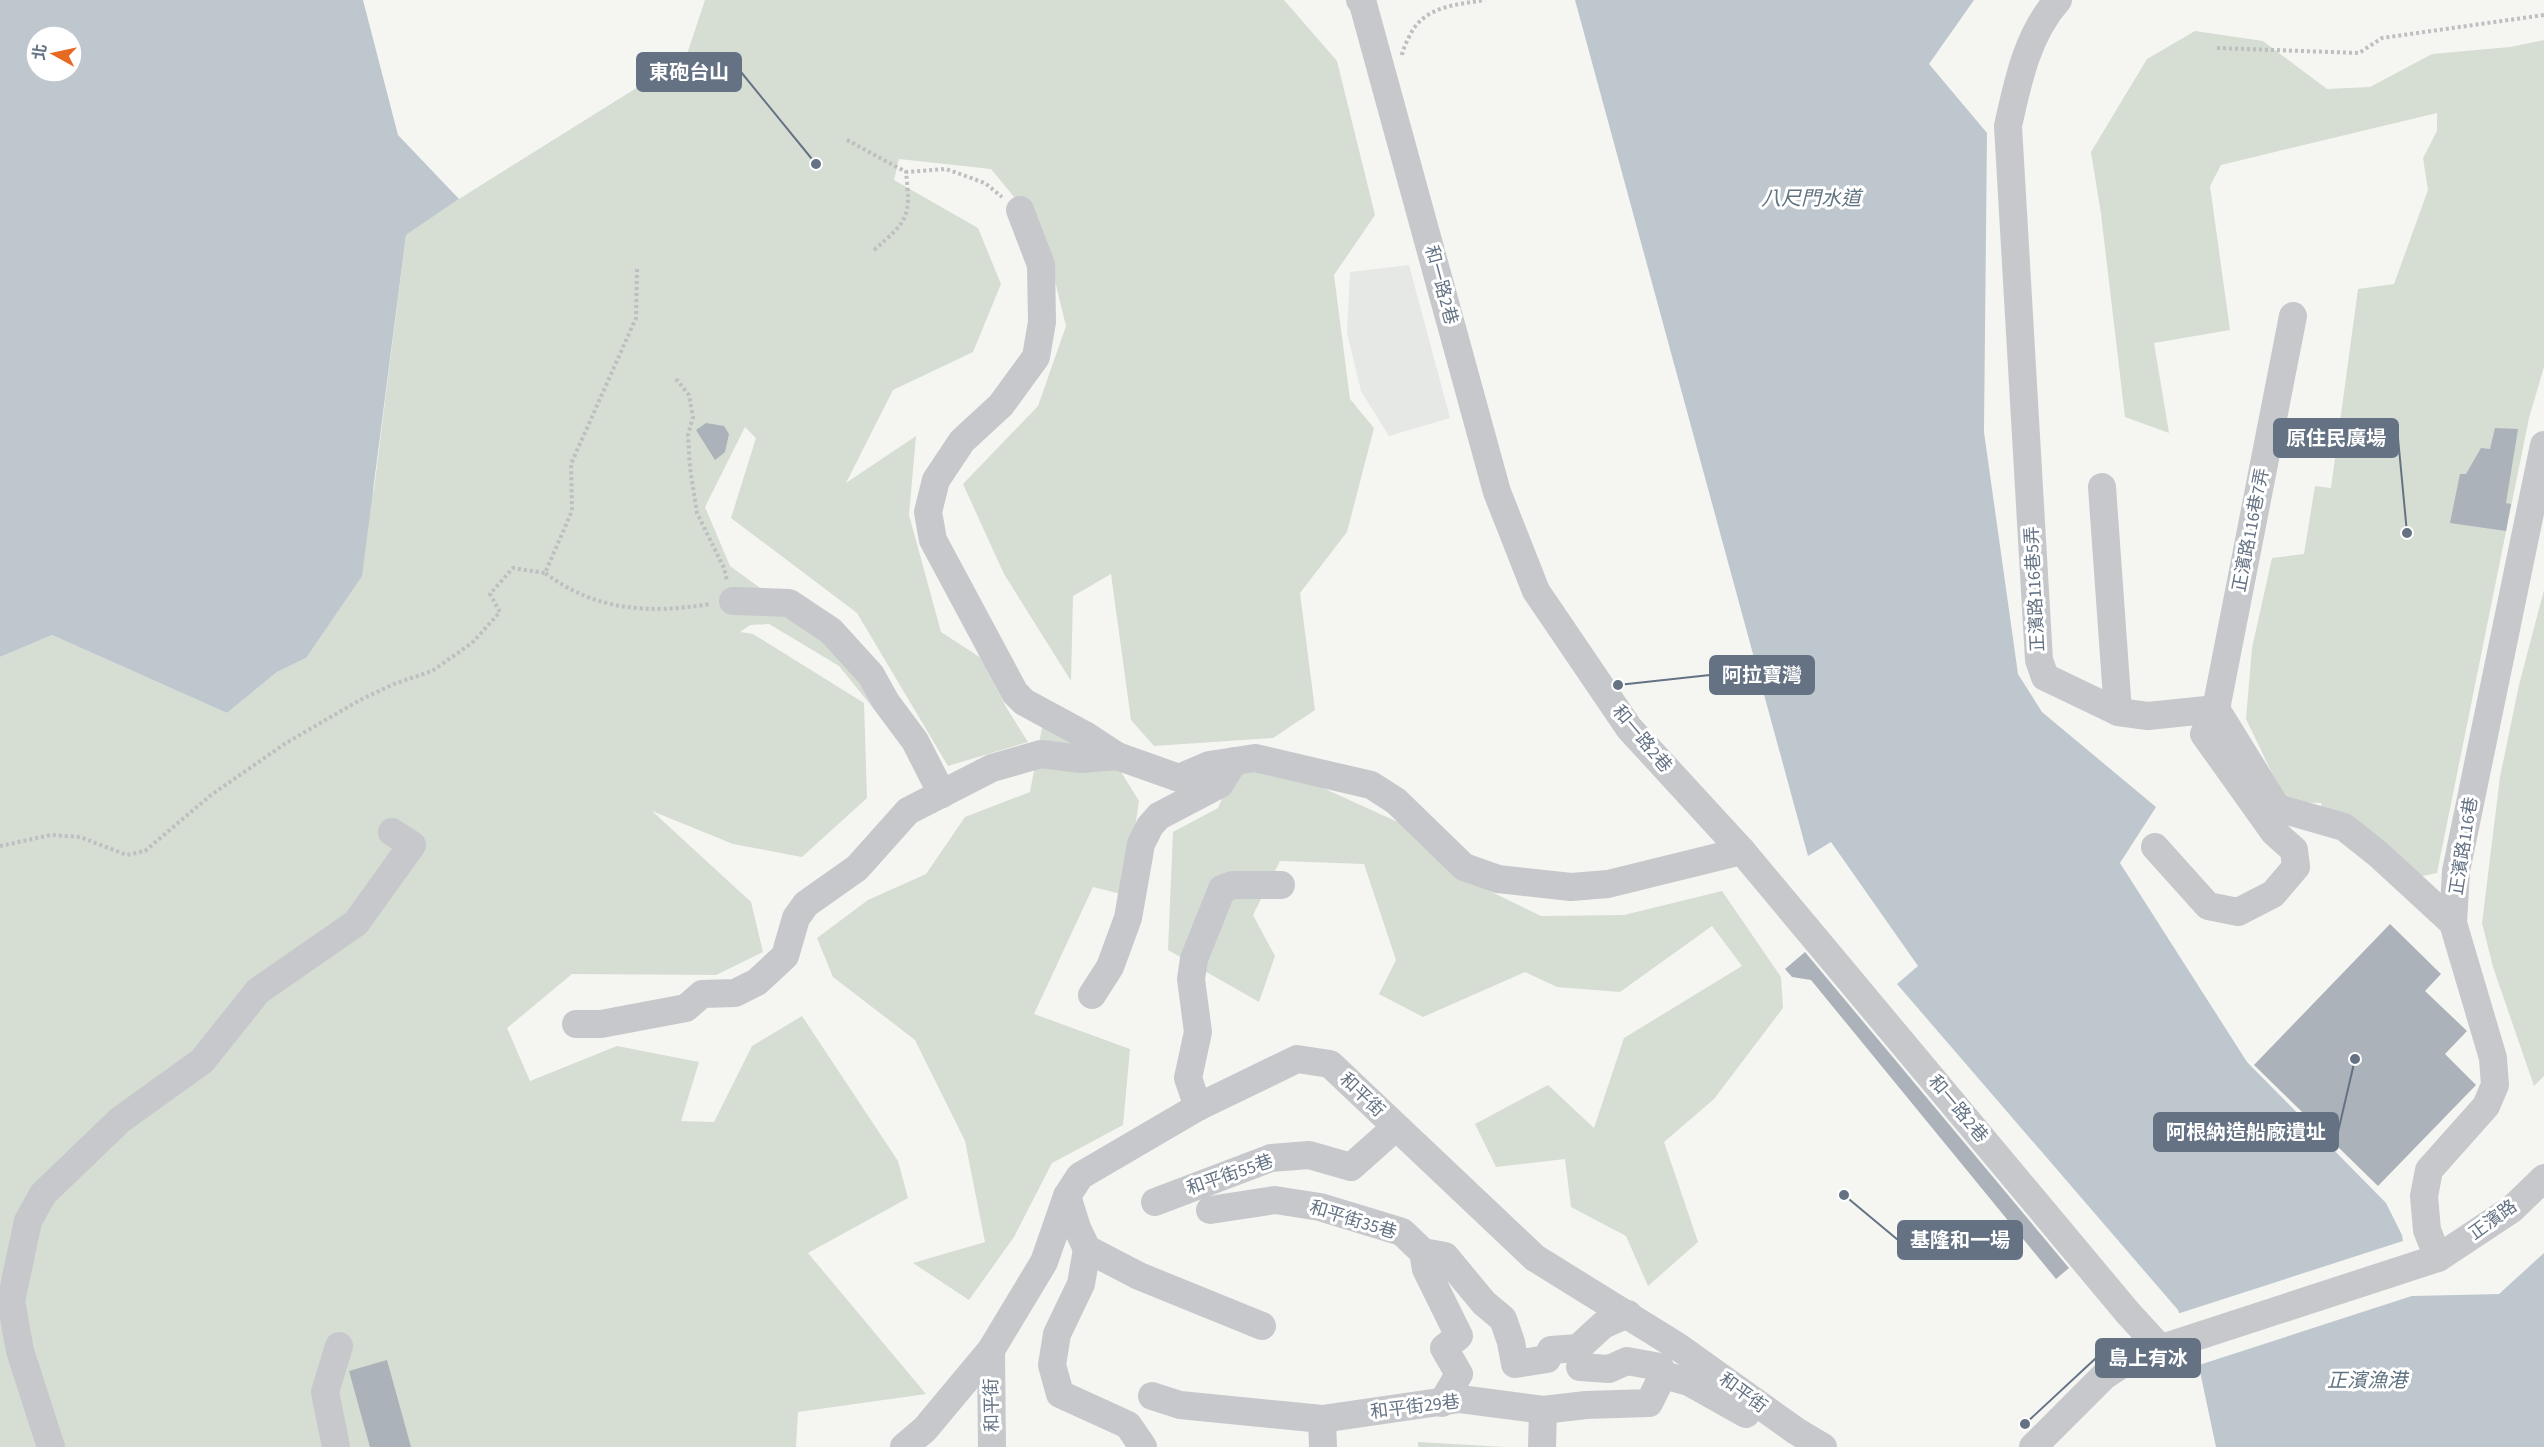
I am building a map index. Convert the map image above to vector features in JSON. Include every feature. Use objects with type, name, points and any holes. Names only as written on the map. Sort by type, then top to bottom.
[{"type":"street","name":"正濱路116巷5弄","points":[[2058,0],[2035,35],[2024,60],[2008,126],[2039,660],[2045,677],[2118,712],[2148,716],[2216,709]]},
{"type":"street","name":"和一路2巷","points":[[1367,1],[1497,492],[1536,591],[1629,728],[1742,851],[2128,1312],[2167,1347]]},
{"type":"street","points":[[1020,210],[1041,265],[1042,322],[1036,357],[1001,405],[962,441],[936,480],[927,512],[933,540],[1015,693],[1024,702],[1085,735],[1117,756],[1179,778],[1209,765],[1255,758],[1371,785],[1396,801],[1464,867],[1498,879],[1571,887],[1608,884],[1742,851]]},
{"type":"street","name":"正濱路116巷7弄","points":[[2155,847],[2208,906],[2238,912],[2273,894],[2296,867],[2294,850],[2274,832],[2204,734],[2216,709],[2293,316]]},
{"type":"street","name":"正濱路116巷","points":[[2438,1258],[2427,1230],[2424,1196],[2429,1170],[2486,1106],[2495,1085],[2493,1058],[2453,923],[2456,871],[2544,445]]},
{"type":"street","points":[[2102,487],[2118,712]]},
{"type":"street","points":[[733,601],[789,603],[831,631],[871,675],[886,702],[915,741],[942,794]]},
{"type":"street","points":[[2216,709],[2277,808],[2344,827],[2378,854],[2453,923]]},
{"type":"street","points":[[576,1024],[601,1024],[686,1008],[702,994],[735,993],[757,982],[785,956],[796,918],[806,904],[856,868],[908,811],[992,768],[1041,754],[1081,759],[1117,756]]},
{"type":"street","points":[[1092,995],[1110,967],[1128,918],[1141,844],[1150,826],[1160,816],[1220,784],[1234,761]]},
{"type":"street","points":[[51,1447],[20,1351],[11,1301],[28,1221],[43,1194],[120,1120],[202,1061],[258,991],[356,923],[412,845],[392,832]]},
{"type":"street","points":[[1198,1107],[1188,1078],[1198,1032],[1191,979],[1194,959],[1222,890],[1233,885],[1281,885]]},
{"type":"street","name":"和平街","points":[[992,1447],[992,1350],[1044,1262],[1067,1196],[1080,1176],[1198,1107],[1297,1059],[1330,1064],[1535,1258],[1628,1314],[1796,1431],[1823,1447]]},
{"type":"street","name":"和平街55巷","points":[[1155,1202],[1271,1158],[1309,1155],[1351,1167],[1396,1127]]},
{"type":"street","name":"正濱路","points":[[2033,1447],[2104,1376],[2132,1358],[2438,1258],[2512,1209],[2544,1178]]},
{"type":"street","points":[[1067,1196],[1087,1250],[1081,1284],[1057,1334],[1052,1365],[1060,1394],[1128,1425],[1143,1447]]},
{"type":"street","name":"和平街35巷","points":[[1210,1210],[1275,1200],[1320,1207],[1402,1232],[1422,1252],[1444,1256],[1484,1303],[1503,1319],[1511,1342],[1515,1364],[1547,1359],[1551,1350],[1578,1348],[1604,1324],[1628,1314]]},
{"type":"street","points":[[1087,1250],[1139,1276],[1262,1326]]},
{"type":"street","points":[[1422,1252],[1426,1269],[1459,1336],[1444,1348],[1459,1374],[1443,1403]]},
{"type":"street","points":[[336,1447],[325,1392],[339,1346]]},
{"type":"street","points":[[904,1447],[925,1429],[992,1350]]},
{"type":"street","points":[[1580,1367],[1609,1369],[1627,1361],[1660,1367],[1663,1375],[1689,1382],[1759,1422],[1796,1431]]},
{"type":"street","name":"和平街29巷","points":[[1152,1396],[1180,1405],[1322,1419],[1460,1399],[1543,1410],[1586,1405],[1649,1403],[1663,1375]]},
{"type":"street","points":[[1542,1447],[1543,1410]]},
{"type":"street","points":[[1322,1419],[1323,1447]]},
{"type":"path","points":[[1402,59],[1403,51],[1413,29],[1420,20],[1436,9],[1485,0]]},
{"type":"path","points":[[2217,48],[2359,53],[2382,38],[2544,15]]},
{"type":"path","points":[[848,140],[906,172],[946,169],[985,183],[1020,210]]},
{"type":"path","points":[[874,250],[902,225],[910,204],[906,172]]},
{"type":"path","points":[[545,573],[572,511],[571,464],[636,318],[637,269]]},
{"type":"path","points":[[0,846],[51,835],[80,837],[128,855],[145,851],[211,795],[286,744],[360,700],[432,670],[472,643],[500,612],[490,594],[513,568],[545,573],[564,588],[597,602],[661,610],[733,601],[724,568],[697,513],[688,435],[693,417],[689,395],[676,379]]},
{"type":"shaded area","points":[[705,0],[1284,0],[1337,61],[1375,215],[1334,275],[1350,399],[1374,428],[1347,532],[1300,593],[1315,710],[1273,738],[1154,746],[1131,720],[1111,574],[1073,596],[1071,681],[1004,574],[963,484],[1038,406],[1066,326],[1043,232],[991,169],[899,159],[894,180],[978,228],[1001,284],[973,352],[893,390],[846,483],[916,436],[909,515],[941,632],[981,658],[1006,707],[1028,742],[948,766],[857,613],[731,518],[756,438],[745,427],[705,507],[730,566],[865,664],[904,746],[839,666],[769,624],[750,625],[740,632],[753,634],[864,703],[867,798],[802,857],[733,844],[652,811],[751,902],[763,952],[716,975],[572,974],[507,1028],[530,1081],[617,1046],[699,1062],[681,1121],[714,1122],[752,1046],[802,1016],[898,1161],[908,1198],[808,1253],[926,1394],[798,1412],[796,1447],[0,1447],[0,657],[52,635],[227,713],[277,672],[306,658],[374,489],[406,235],[459,199],[686,57]]},
{"type":"shaded area","points":[[2195,31],[2263,41],[2327,89],[2370,87],[2432,54],[2510,47],[2544,40],[2544,367],[2529,418],[2437,873],[2418,877],[2322,808],[2321,803],[2286,802],[2246,719],[2252,648],[2272,558],[2304,554],[2315,486],[2331,488],[2358,289],[2394,284],[2428,190],[2423,158],[2437,131],[2437,113],[2221,165],[2210,186],[2230,330],[2154,343],[2169,433],[2125,417],[2101,214],[2091,152],[2147,59]]},
{"type":"shaded area","points":[[1409,265],[1450,418],[1389,436],[1361,391],[1347,333],[1350,272]]},
{"type":"shaded area","points":[[2544,590],[2544,1076],[2534,1086],[2493,967],[2482,923],[2500,777],[2519,685]]},
{"type":"shaded area","points":[[1043,722],[1121,772],[1139,801],[1125,895],[1093,887],[1034,1014],[1130,1049],[1123,1125],[1052,1163],[1014,1237],[969,1300],[913,1263],[985,1242],[965,1141],[915,1040],[833,977],[817,938],[868,900],[926,874],[965,817],[1030,792]]},
{"type":"shaded area","points":[[1243,767],[1301,778],[1411,828],[1449,871],[1541,916],[1624,915],[1722,891],[1781,977],[1783,1008],[1714,1099],[1664,1142],[1698,1242],[1648,1286],[1626,1236],[1571,1207],[1565,1159],[1496,1167],[1475,1124],[1548,1085],[1594,1128],[1624,1038],[1742,966],[1712,926],[1620,992],[1557,987],[1525,972],[1423,1017],[1379,994],[1396,960],[1364,864],[1280,861],[1253,915],[1275,956],[1259,1002],[1168,950],[1173,832],[1218,808],[1227,787]]},
{"type":"shaded area","points":[[1418,1442],[1506,1447],[1418,1447]]},
{"type":"water","points":[[0,0],[363,0],[398,135],[459,199],[406,235],[362,576],[306,658],[277,672],[227,713],[52,635],[0,657]]},
{"type":"water","name":"八尺門水道","points":[[1575,0],[1974,0],[1929,64],[1987,133],[1984,432],[2018,674],[2042,712],[2156,807],[2120,863],[2247,1062],[2386,1203],[2402,1235],[2412,1296],[2499,1294],[2544,1253],[2544,1447],[2216,1447],[2199,1367],[2178,1310],[1897,984],[1918,966],[1831,842],[1808,856]]},
{"type":"pier","points":[[2406,1240],[2415,1293],[2421,1293],[2196,1366],[2177,1314]]},
{"type":"building","points":[[706,423],[724,426],[729,434],[725,452],[715,460],[696,430]]},
{"type":"building","points":[[2495,428],[2518,429],[2506,503],[2511,504],[2506,531],[2450,523],[2460,474],[2466,474],[2481,448],[2490,449]]},
{"type":"building","points":[[2390,924],[2441,974],[2425,991],[2467,1031],[2445,1054],[2476,1085],[2378,1186],[2254,1065]]},
{"type":"building","points":[[1805,952],[2069,1268],[2056,1279],[1811,980],[1792,977],[1785,969]]},
{"type":"building","points":[[387,1360],[411,1447],[370,1447],[349,1371]]},
{"type":"place","name":"東砲台山","points":[[816,164]]},
{"type":"place","name":"原住民廣場","points":[[2407,533]]},
{"type":"place","name":"阿拉寶灣","points":[[1618,685]]},
{"type":"place","name":"阿根納造船廠遺址","points":[[2355,1059]]},
{"type":"place","name":"基隆和一場","points":[[1844,1195]]},
{"type":"place","name":"島上有冰","points":[[2025,1424]]},
{"type":"water label","name":"正濱漁港","points":[[2367,1381]]}]
